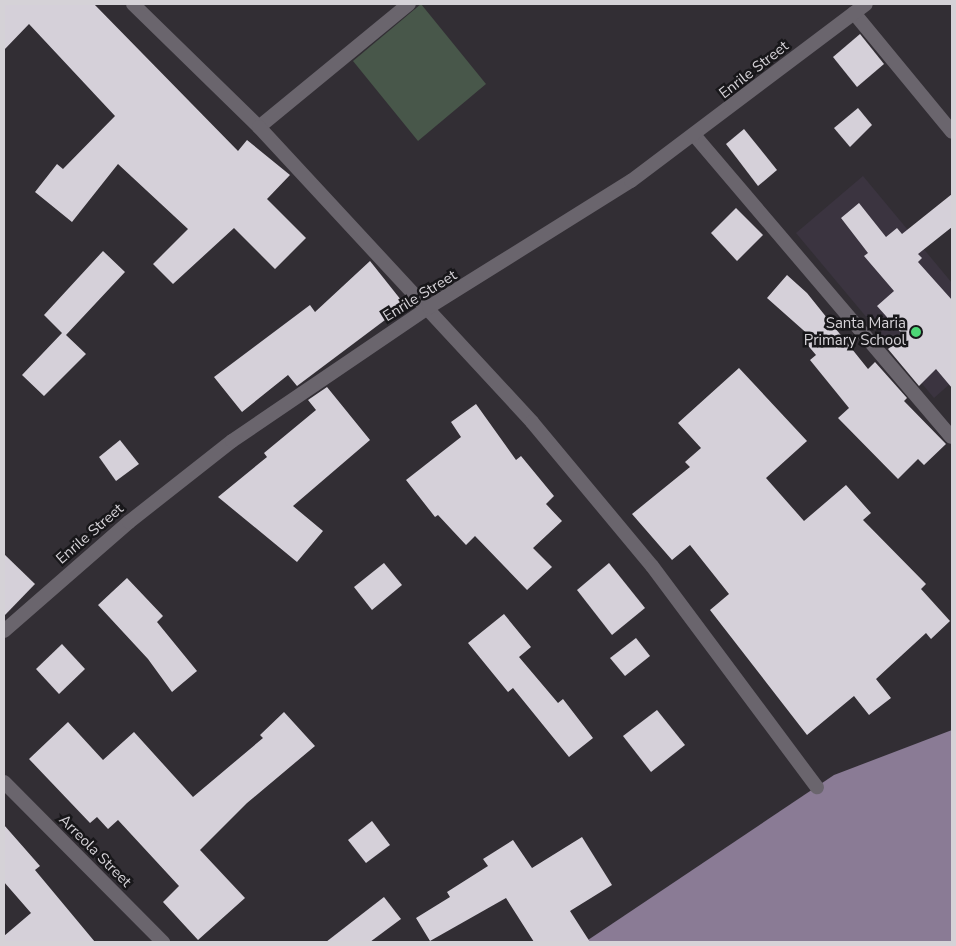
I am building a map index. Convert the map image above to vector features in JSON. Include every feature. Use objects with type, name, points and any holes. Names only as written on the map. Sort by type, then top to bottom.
[{"type":"street","points":[[132,4],[259,127],[429,308],[532,422],[652,566],[817,786]]},
{"type":"street","points":[[259,127],[409,4]]},
{"type":"street","name":"Enrile Street","points":[[4,632],[128,522],[232,442],[429,308],[543,240],[695,136],[866,4]]},
{"type":"street","points":[[854,14],[952,132]]},
{"type":"street","points":[[695,136],[951,437]]},
{"type":"street","name":"Arreola Street","points":[[4,782],[163,942]]},
{"type":"shaded area","name":"Santa Maria Primary School","points":[[863,176],[952,283],[952,382],[934,398],[796,233]]},
{"type":"shaded area","points":[[952,730],[952,942],[585,942],[834,775]]},
{"type":"green space","points":[[421,4],[486,84],[418,141],[353,61]]},
{"type":"building","points":[[4,4],[94,4],[238,151],[247,140],[290,175],[267,199],[306,238],[275,269],[234,228],[173,284],[153,264],[188,229],[118,164],[72,222],[35,192],[57,164],[63,169],[115,116],[29,24],[4,50]]},
{"type":"building","points":[[860,34],[884,64],[857,87],[833,57]]},
{"type":"building","points":[[858,108],[872,125],[850,147],[834,128]]},
{"type":"building","points":[[744,129],[777,170],[758,186],[726,144]]},
{"type":"building","points":[[952,194],[952,227],[918,254],[922,258],[918,262],[952,300],[952,388],[936,369],[919,386],[888,349],[903,335],[877,306],[894,291],[864,256],[868,253],[841,218],[859,203],[886,237],[897,228],[902,234]]},
{"type":"building","points":[[736,208],[763,235],[737,261],[711,233]]},
{"type":"building","points":[[103,251],[125,272],[66,335],[86,354],[44,396],[22,375],[62,333],[44,315]]},
{"type":"building","points":[[370,261],[405,305],[297,386],[288,375],[242,412],[214,377],[310,305],[315,312]]},
{"type":"building","points":[[787,275],[807,293],[868,369],[875,362],[907,398],[904,401],[946,444],[924,465],[918,459],[898,479],[838,418],[849,408],[810,360],[816,355],[805,342],[811,337],[767,298]]},
{"type":"building","points":[[739,368],[807,441],[766,478],[804,521],[846,485],[871,513],[863,520],[926,584],[921,589],[950,621],[931,639],[926,633],[876,679],[891,698],[869,715],[854,696],[807,735],[710,610],[729,594],[690,545],[672,560],[632,514],[690,467],[685,462],[701,448],[678,423]]},
{"type":"building","points":[[327,387],[370,440],[293,506],[323,531],[297,562],[218,497],[267,457],[264,453],[316,410],[308,400]]},
{"type":"building","points":[[476,404],[516,460],[521,456],[554,496],[546,504],[562,521],[533,548],[552,567],[527,590],[475,536],[466,545],[438,515],[435,517],[406,480],[461,437],[451,422]]},
{"type":"building","points":[[120,440],[139,464],[116,481],[99,457]]},
{"type":"building","points":[[4,554],[35,584],[4,616]]},
{"type":"building","points":[[384,563],[402,585],[372,610],[354,587]]},
{"type":"building","points":[[609,563],[645,608],[612,635],[577,590]]},
{"type":"building","points":[[127,578],[163,616],[157,622],[197,671],[172,692],[148,659],[98,605]]},
{"type":"building","points":[[504,614],[531,647],[519,657],[558,703],[563,699],[593,738],[569,757],[513,688],[508,692],[468,643]]},
{"type":"building","points":[[636,638],[650,656],[625,676],[610,658]]},
{"type":"building","points":[[62,644],[85,669],[59,694],[36,669]]},
{"type":"building","points":[[657,710],[685,745],[651,772],[623,736]]},
{"type":"building","points":[[284,712],[315,746],[247,803],[200,850],[245,898],[198,940],[163,902],[179,886],[118,820],[108,829],[97,817],[90,823],[29,759],[68,722],[103,760],[134,732],[193,797],[263,738],[260,735]]},
{"type":"building","points":[[372,821],[390,845],[366,863],[348,840]]},
{"type":"building","points":[[4,825],[40,866],[35,870],[95,942],[4,942],[4,936],[31,913],[4,882]]},
{"type":"building","points":[[582,837],[612,885],[570,911],[590,942],[534,942],[506,898],[430,941],[416,918],[450,897],[447,892],[488,866],[483,859],[513,840],[532,868]]},
{"type":"building","points":[[384,897],[401,919],[370,942],[326,942]]},
{"type":"place","name":"Santa Maria Primary School","points":[[916,332]]}]
